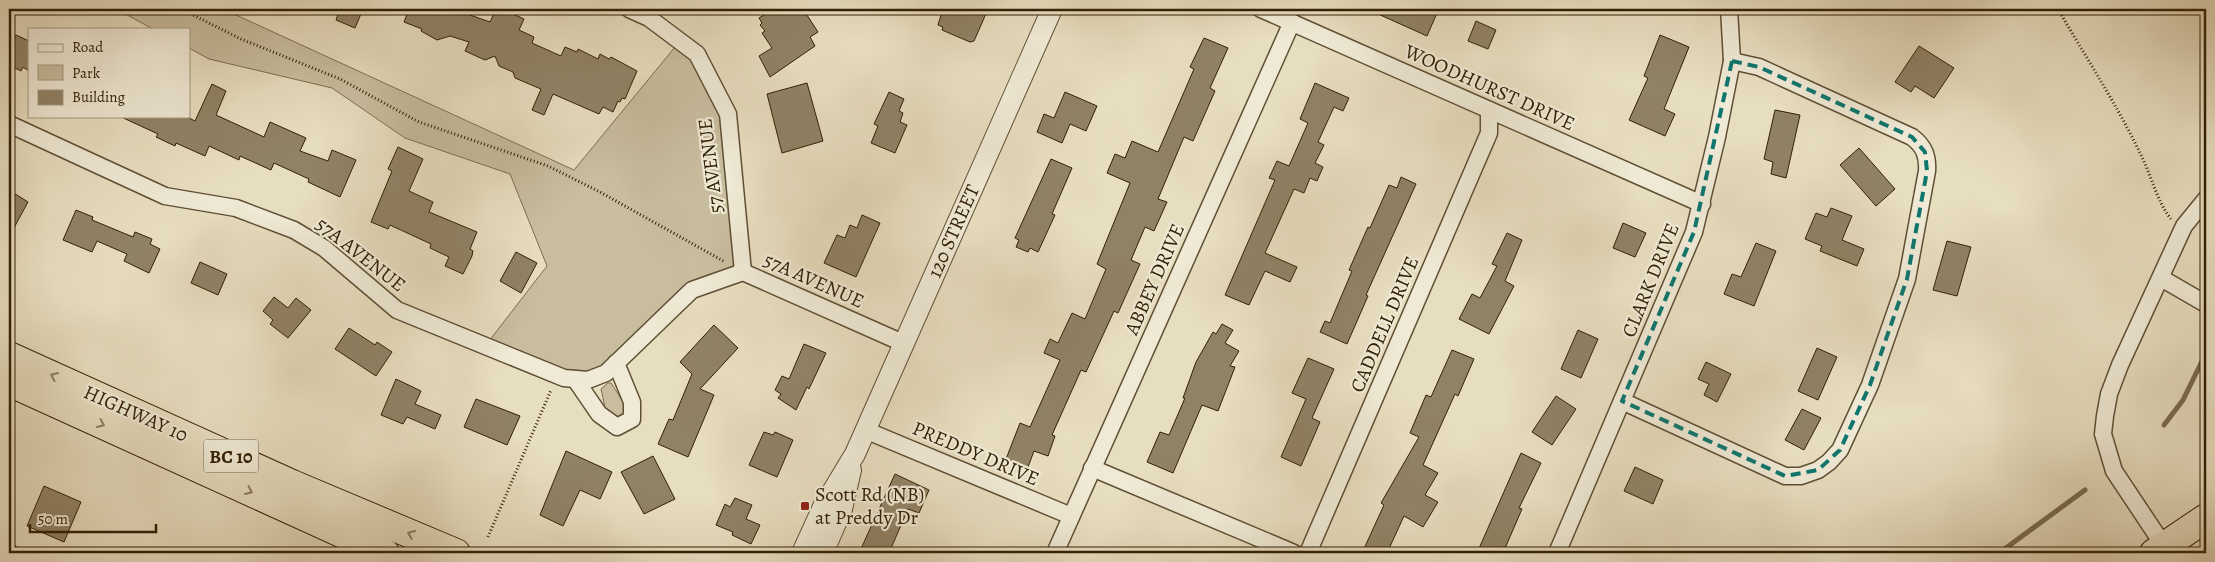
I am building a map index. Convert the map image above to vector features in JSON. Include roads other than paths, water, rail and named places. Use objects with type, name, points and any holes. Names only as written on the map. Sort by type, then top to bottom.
[{"type":"highway","name":"HIGHWAY 10","points":[[9,356],[292,484],[456,553]]},
{"type":"highway","name":"HIGHWAY 10","points":[[9,382],[386,553]]},
{"type":"highway","points":[[2159,550],[2206,518]]},
{"type":"street","name":"57 AVENUE","points":[[629,9],[649,18],[697,54],[728,114],[743,272]]},
{"type":"street","name":"120 STREET","points":[[802,553],[823,507],[855,454],[1052,9]]},
{"type":"street","name":"WOODHURST DRIVE","points":[[1261,9],[1702,204]]},
{"type":"street","name":"CLARK DRIVE","points":[[1557,553],[1694,232],[1702,204],[1732,61],[1729,9]]},
{"type":"street","name":"ABBEY DRIVE","points":[[1055,553],[1292,22]]},
{"type":"street","points":[[1622,401],[1785,476],[1801,476],[1818,470],[1840,450],[1870,386],[1907,279],[1927,171],[1927,161],[1920,143],[1912,137],[1759,67],[1732,61]]},
{"type":"street","name":"CADDELL DRIVE","points":[[1308,553],[1489,133],[1489,110]]},
{"type":"street","name":"57A AVENUE","points":[[9,124],[165,196],[236,208],[294,230],[324,248],[397,310],[564,378],[588,380],[606,373],[692,290],[743,272],[903,342]]},
{"type":"street","points":[[2159,550],[2115,472],[2103,434],[2109,394],[2120,365],[2184,226],[2206,199]]},
{"type":"street","points":[[2161,278],[2206,304]]},
{"type":"street","points":[[575,379],[599,414],[617,427],[632,419],[632,402],[616,363]]},
{"type":"street","name":"PREDDY DRIVE","points":[[866,430],[1071,516]]},
{"type":"street","name":"120 STREET","points":[[823,553],[842,509],[855,454]]},
{"type":"street","points":[[1092,468],[1294,553]]},
{"type":"waterway","points":[[2164,425],[2183,400],[2206,353]]},
{"type":"waterway","points":[[1999,553],[2085,490]]},
{"type":"place","name":"Scott Rd (NB) at Preddy Dr","points":[[805,506]]}]
